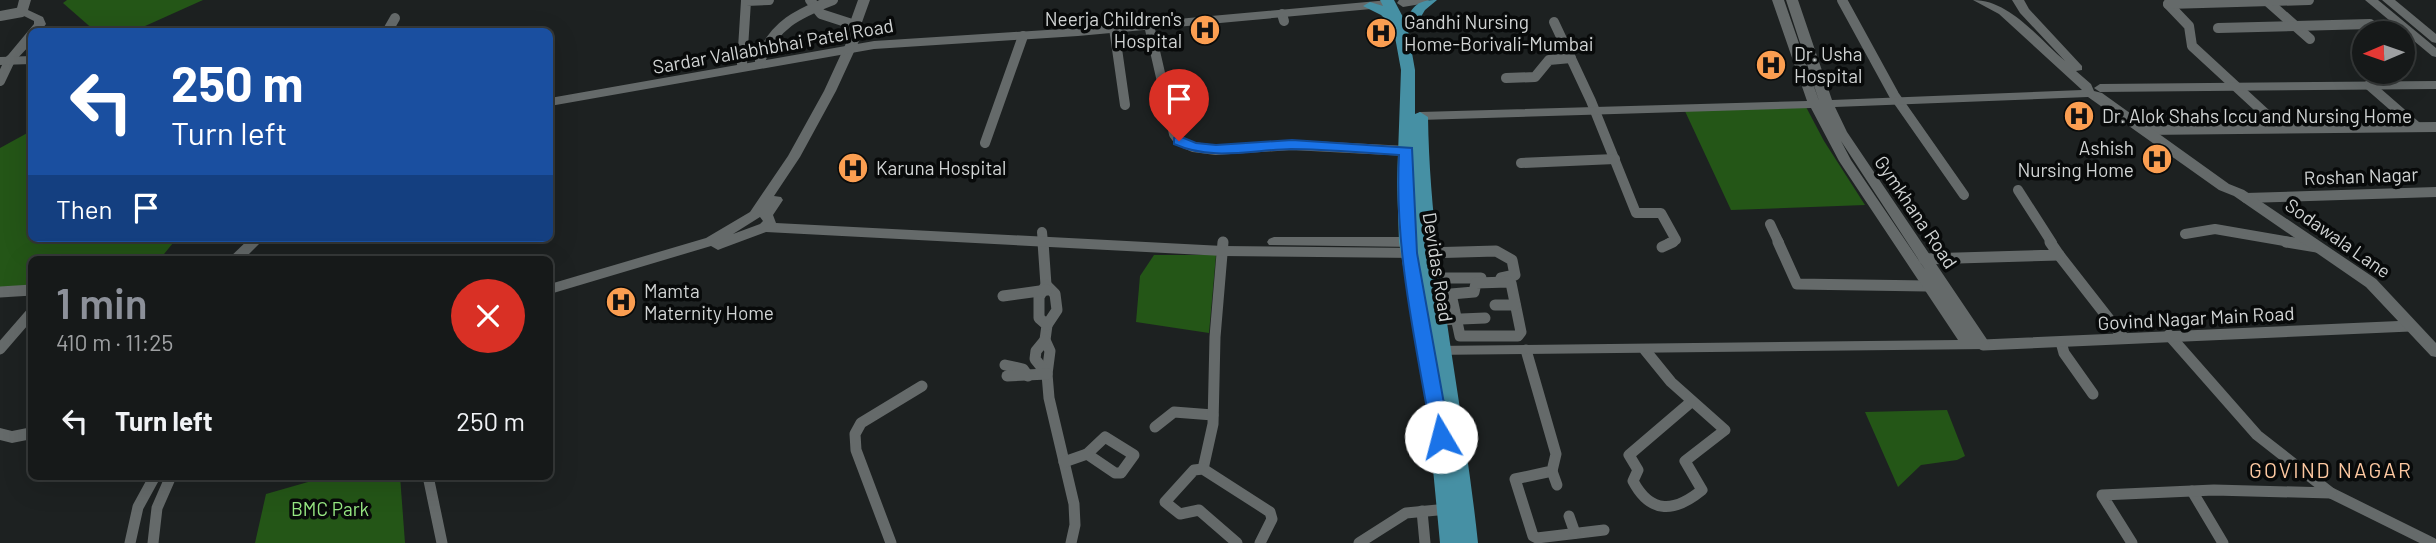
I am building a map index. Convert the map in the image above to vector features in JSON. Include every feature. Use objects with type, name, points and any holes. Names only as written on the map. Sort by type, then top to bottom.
[{"type":"main road","name":"Sardar Vallabhbhai Patel Road","points":[[553,96],[852,46],[1023,36],[1114,25],[1283,18],[1368,2],[1423,0]]},
{"type":"main road","points":[[852,46],[1368,2],[1406,24],[1419,8],[1430,0]]},
{"type":"main road","name":"Devidas Road","points":[[1395,2],[1406,24],[1420,111],[1417,247],[1430,278],[1437,320],[1435,350],[1451,543]]},
{"type":"main road","name":"Devidas Road","points":[[1406,24],[1409,86],[1405,181],[1467,543]]},
{"type":"main road","name":"Sardar Vallabhbhai Patel Road","points":[[553,101],[852,46]]},
{"type":"main road","points":[[3,69],[28,61]]},
{"type":"main road","points":[[3,69],[28,66]]},
{"type":"street","points":[[742,64],[746,1],[769,0]]},
{"type":"street","points":[[760,61],[764,46],[773,31],[811,4],[834,0]]},
{"type":"street","points":[[553,295],[713,247],[759,221],[804,157],[851,65],[855,25],[864,0]]},
{"type":"street","points":[[1778,0],[1790,36],[1819,101]]},
{"type":"street","points":[[1792,0],[1819,101]]},
{"type":"street","points":[[1842,0],[1896,98],[1964,195]]},
{"type":"street","name":"Sodawala Lane","points":[[1979,0],[2003,12],[2096,91],[2148,129],[2385,295],[2436,352]]},
{"type":"street","name":"Sodawala Lane","points":[[2018,0],[2024,11],[2096,91]]},
{"type":"street","points":[[2281,128],[2244,91],[2192,46],[2189,26],[2168,4],[2309,0]]},
{"type":"street","points":[[2371,0],[2436,54]]},
{"type":"street","points":[[2388,0],[2436,40]]},
{"type":"street","points":[[2273,1],[2310,39]]},
{"type":"street","points":[[811,4],[816,13],[855,25]]},
{"type":"street","points":[[0,16],[23,6],[39,19],[35,28]]},
{"type":"street","points":[[389,28],[395,18]]},
{"type":"street","points":[[1554,22],[1593,106],[1636,213],[1661,212],[1676,240],[1662,247]]},
{"type":"street","points":[[2218,28],[2352,24]]},
{"type":"street","points":[[1114,25],[1125,106]]},
{"type":"street","points":[[1149,25],[1174,134],[1179,141],[1193,147],[1216,150],[1292,145],[1406,151]]},
{"type":"street","points":[[985,143],[1023,36]]},
{"type":"street","points":[[1790,36],[1803,37]]},
{"type":"street","points":[[3,69],[28,39]]},
{"type":"street","points":[[1506,78],[1535,77],[1549,60],[1571,58]]},
{"type":"street","points":[[1420,111],[2096,91],[2373,89],[2436,85]]},
{"type":"street","points":[[2373,89],[2436,94]]},
{"type":"street","points":[[2373,89],[2416,126]]},
{"type":"street","name":"Gymkhana Road","points":[[1819,101],[1924,259],[1976,345]]},
{"type":"street","name":"Gymkhana Road","points":[[1819,101],[1845,161],[1927,286],[1976,345]]},
{"type":"street","points":[[2148,129],[2436,127]]},
{"type":"street","points":[[1521,163],[1615,159]]},
{"type":"street","points":[[2018,190],[2059,255],[2123,337]]},
{"type":"street","name":"Roshan Nagar","points":[[2236,190],[2436,191]]},
{"type":"street","points":[[553,288],[712,241],[759,221],[1223,247],[1417,247],[1444,254],[1446,251],[1496,251],[1512,260],[1515,275],[1511,278],[1430,278]]},
{"type":"street","points":[[1770,224],[1797,284],[1927,286]]},
{"type":"street","points":[[2185,234],[2215,229],[2320,248]]},
{"type":"street","points":[[1042,237],[1046,288],[1040,298],[1039,318],[1047,326]]},
{"type":"street","points":[[238,256],[254,242]]},
{"type":"street","points":[[1203,469],[1213,415],[1215,337],[1223,247]]},
{"type":"street","points":[[1444,254],[1448,278]]},
{"type":"street","points":[[1924,259],[2059,255]]},
{"type":"street","points":[[1476,282],[1511,283],[1521,332],[1514,337],[1465,338],[1460,336],[1456,319],[1451,294],[1474,292],[1476,282]]},
{"type":"street","points":[[1003,296],[1046,288],[1055,294],[1057,310],[1047,326],[1045,340],[1050,351],[1047,374],[1074,504],[1075,525],[1071,543]]},
{"type":"street","points":[[0,292],[28,290]]},
{"type":"street","points":[[1495,305],[1515,305]]},
{"type":"street","points":[[0,348],[28,317]]},
{"type":"street","points":[[1437,320],[1485,318]]},
{"type":"street","name":"Govind Nagar Main Road","points":[[1976,345],[2410,326]]},
{"type":"street","points":[[2169,335],[2257,435],[2331,493],[2432,543]]},
{"type":"street","points":[[2061,342],[2064,353],[2093,394]]},
{"type":"street","points":[[1435,350],[1976,345]]},
{"type":"street","points":[[1526,350],[1555,445],[1552,471],[1557,485]]},
{"type":"street","points":[[1645,350],[1671,382],[1725,432],[1685,461],[1702,486],[1702,491],[1678,507],[1658,507],[1639,493],[1634,485],[1638,470],[1629,453],[1691,401]]},
{"type":"street","points":[[1006,371],[1028,376],[1047,374]]},
{"type":"street","points":[[891,543],[856,450],[855,434],[861,423],[922,386]]},
{"type":"street","points":[[1155,427],[1174,412],[1213,415]]},
{"type":"street","points":[[0,434],[12,437],[28,434]]},
{"type":"street","points":[[1064,462],[1087,454]]},
{"type":"street","points":[[1237,543],[1199,510],[1180,514],[1165,502],[1194,470],[1203,469],[1270,512],[1272,519],[1260,543]]},
{"type":"street","points":[[1552,471],[1515,479],[1533,536],[1537,538],[1604,530]]},
{"type":"street","points":[[130,543],[133,517],[152,480]]},
{"type":"street","points":[[153,543],[155,512],[161,491],[168,480]]},
{"type":"street","points":[[429,480],[442,543]]},
{"type":"street","points":[[2132,543],[2102,495],[2192,491],[2331,493]]},
{"type":"street","points":[[2192,491],[2223,543]]},
{"type":"street","points":[[1359,543],[1405,513],[1448,509]]},
{"type":"street","points":[[1422,511],[1425,543]]},
{"type":"street","points":[[1569,516],[1575,533]]},
{"type":"green space","points":[[67,0],[203,0],[141,28],[92,28],[63,3]]},
{"type":"green space","points":[[1805,105],[1824,141],[1865,205],[1731,210],[1684,109]]},
{"type":"green space","points":[[28,133],[28,242],[174,242],[162,256],[28,256],[28,288],[0,291],[0,148]]},
{"type":"green space","points":[[1154,255],[1216,255],[1209,333],[1136,322],[1140,276]]},
{"type":"green space","points":[[1947,410],[1965,456],[1957,460],[1921,465],[1898,487],[1865,412]]},
{"type":"green space","name":"BMC Park","points":[[315,480],[400,480],[405,543],[255,543],[266,494]]},
{"type":"place","name":"Neerja Children's Hospital","points":[[1205,30]]},
{"type":"place","name":"Gandhi Nursing Home-Borivali-Mumbai","points":[[1381,33]]},
{"type":"place","name":"Dr. Usha Hospital","points":[[1771,65]]},
{"type":"place","name":"Dr. Alok Shahs Iccu and Nursing Home","points":[[2079,116]]},
{"type":"place","name":"Ashish Nursing Home","points":[[2157,159]]},
{"type":"place","name":"Karuna Hospital","points":[[853,168]]},
{"type":"place","name":"Mamta Maternity Home","points":[[621,302]]},
{"type":"district","name":"GOVIND NAGAR","points":[[2331,471]]},
{"type":"route","points":[[1179,141],[1193,147],[1216,150],[1292,145],[1406,151],[1409,253],[1441,437]]}]
